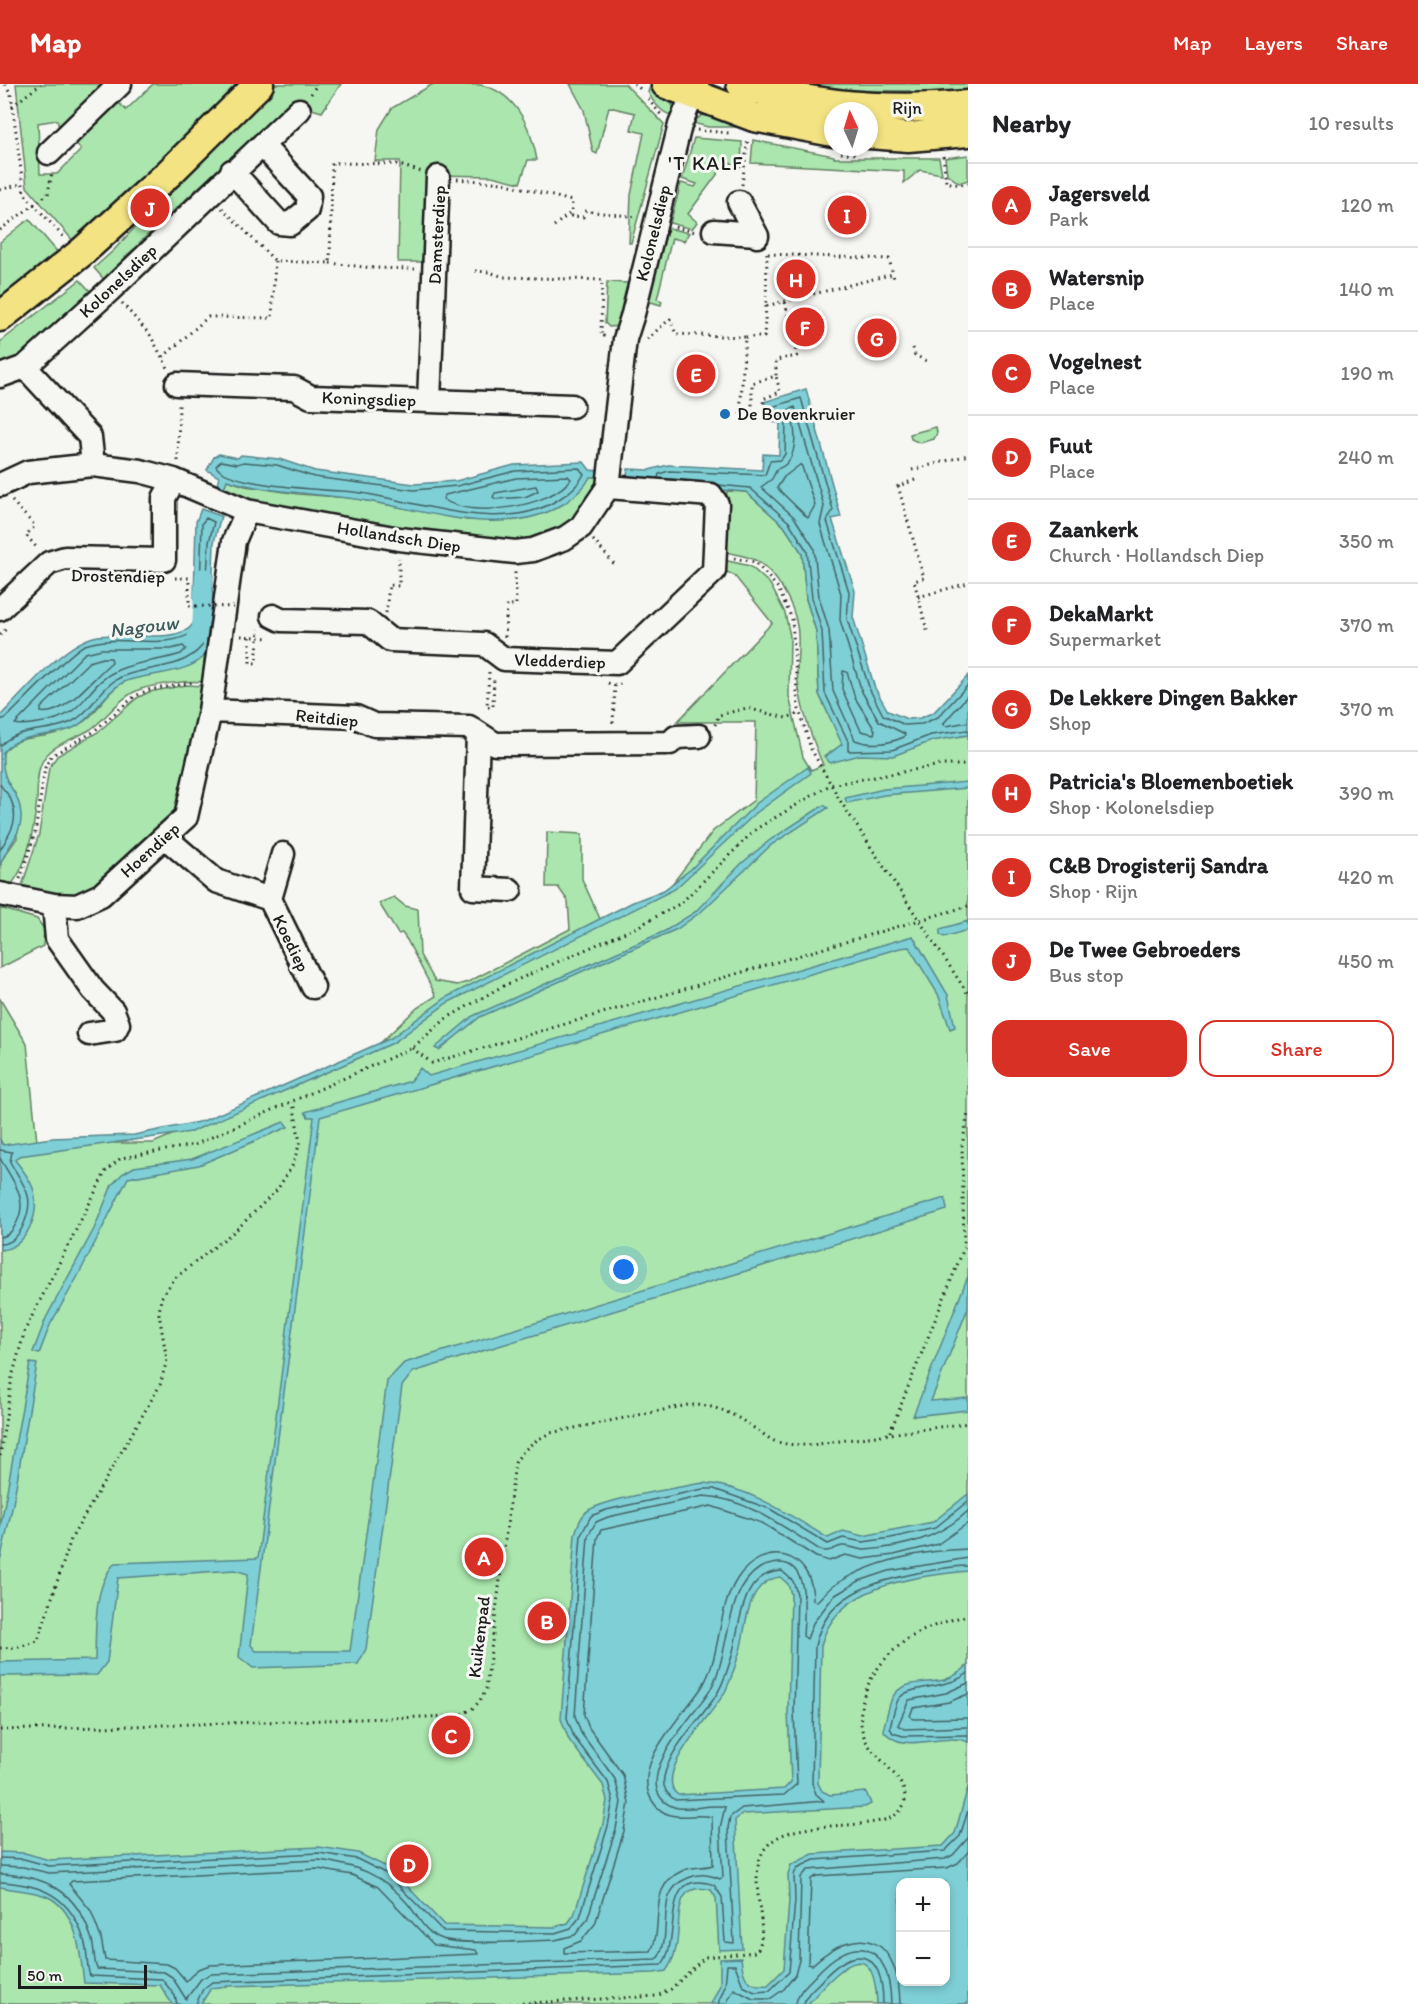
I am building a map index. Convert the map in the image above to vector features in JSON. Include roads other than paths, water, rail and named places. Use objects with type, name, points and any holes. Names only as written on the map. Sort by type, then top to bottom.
[{"type":"main road","points":[[0,316],[82,252],[168,174],[259,84]]},
{"type":"main road","name":"Rijn","points":[[741,84],[771,94],[832,105],[906,109],[968,105]]},
{"type":"main road","points":[[685,88],[754,117],[824,130]]},
{"type":"main road","name":"Rijn","points":[[878,135],[908,137],[968,132]]},
{"type":"street","points":[[50,153],[120,84]]},
{"type":"street","name":"Kolonelsdiep","points":[[633,315],[662,224],[685,88]]},
{"type":"street","name":"Kolonelsdiep","points":[[25,367],[110,290],[232,171],[299,110]]},
{"type":"street","points":[[232,171],[279,223],[290,224],[307,210],[309,196],[262,145]]},
{"type":"street","name":"Damsterdiep","points":[[429,401],[438,177]]},
{"type":"street","points":[[714,231],[762,244],[739,202]]},
{"type":"street","name":"Hollandsch Diep","points":[[3,490],[28,472],[93,465],[140,471],[174,480],[247,510],[399,539],[515,552],[533,550],[565,538],[580,527],[608,487],[625,339],[633,315]]},
{"type":"street","points":[[0,376],[25,367],[90,437],[93,465]]},
{"type":"street","name":"Koningsdiep","points":[[177,384],[294,388],[311,397],[572,406]]},
{"type":"street","name":"Drostendiep","points":[[4,618],[49,563],[65,558],[164,560],[164,498],[174,480]]},
{"type":"street","name":"Vledderdiep","points":[[265,624],[281,620],[368,622],[390,640],[484,644],[491,661],[504,659],[617,663],[714,571],[717,504],[711,495],[608,487]]},
{"type":"street","name":"Hoendiep","points":[[8,892],[54,905],[76,906],[101,895],[166,838],[186,817],[210,711],[211,688],[234,542],[247,510]]},
{"type":"street","name":"Reitdiep","points":[[210,711],[356,717],[374,725],[469,727],[495,744],[670,743],[676,737],[707,731]]},
{"type":"street","points":[[477,734],[473,888],[510,890]]},
{"type":"street","name":"Koediep","points":[[166,838],[216,881],[270,899]]},
{"type":"street","name":"Koediep","points":[[283,854],[270,899],[313,987]]},
{"type":"street","points":[[54,905],[57,939],[93,990],[116,1017],[118,1024],[115,1030],[89,1034]]},
{"type":"water","points":[[806,389],[841,517],[832,519],[855,591],[853,617],[875,688],[888,711],[907,719],[920,718],[934,712],[968,676],[968,735],[932,741],[893,756],[860,755],[830,763],[825,757],[842,744],[819,694],[816,631],[806,599],[802,553],[784,526],[746,492],[626,482],[628,469],[649,470],[668,465],[762,470],[763,454],[779,455],[780,423],[770,422],[764,402]]},
{"type":"water","points":[[219,454],[238,458],[241,455],[279,459],[315,471],[414,484],[456,481],[514,465],[584,462],[590,470],[599,471],[598,477],[590,477],[576,495],[541,514],[516,520],[489,521],[434,515],[380,503],[275,490],[227,480],[224,488],[217,485],[219,477],[207,470],[214,457]]},
{"type":"water","points":[[201,509],[221,516],[214,542],[212,600],[194,599],[196,522]]},
{"type":"water","points":[[196,612],[210,616],[210,638],[209,648],[194,664],[122,683],[108,694],[79,725],[62,732],[26,738],[3,752],[4,773],[20,805],[21,821],[17,835],[0,866],[0,716],[46,669],[85,640],[108,635],[162,636],[175,634],[185,631],[192,625]]},
{"type":"water","points":[[808,767],[811,773],[756,813],[675,889],[447,1003],[393,1043],[191,1132],[19,1156],[15,1160],[33,1187],[34,1214],[32,1223],[22,1239],[9,1248],[0,1250],[0,1140],[3,1145],[52,1138],[134,1135],[203,1121],[391,1038],[447,997],[633,902],[664,890],[691,869],[757,803]]},
{"type":"water","points":[[968,782],[968,788],[884,795],[847,803],[845,798],[884,789]]},
{"type":"water","points":[[824,805],[828,808],[771,845],[702,911],[677,929],[480,1017],[439,1050],[435,1048],[473,1016],[665,931],[695,912],[742,863],[770,840]]},
{"type":"water","points":[[968,921],[968,930],[944,937],[940,934],[940,929]]},
{"type":"water","points":[[913,936],[948,995],[955,1027],[950,1029],[938,994],[909,947],[900,948],[320,1117],[251,1645],[256,1651],[350,1651],[387,1381],[404,1363],[945,1198],[947,1210],[413,1372],[402,1386],[366,1649],[358,1664],[253,1668],[239,1657],[248,1574],[235,1570],[118,1578],[107,1662],[97,1675],[0,1676],[0,1662],[95,1660],[99,1596],[108,1572],[115,1563],[258,1558],[314,1117],[308,1117],[305,1112],[411,1081],[420,1068],[429,1076]]},
{"type":"water","points":[[284,1122],[288,1127],[199,1165],[128,1178],[50,1325],[39,1354],[33,1352],[46,1318],[94,1229],[112,1185],[122,1174],[134,1167],[192,1159]]},
{"type":"water","points":[[968,1276],[968,1308],[931,1401],[968,1398],[968,1410],[913,1416]]},
{"type":"water","points":[[30,1363],[37,1364],[13,1504],[0,1561],[0,1529]]},
{"type":"water","points":[[703,1483],[720,1485],[768,1503],[828,1538],[843,1531],[863,1536],[933,1522],[968,1494],[968,1571],[902,1581],[880,1588],[842,1609],[829,1625],[821,1646],[818,1783],[822,1791],[830,1795],[866,1792],[871,1804],[865,1807],[743,1814],[735,1820],[742,1949],[719,1950],[716,1898],[711,1890],[698,1889],[689,1892],[683,1898],[676,1948],[666,1971],[228,1986],[211,1988],[201,2004],[172,2004],[160,1985],[84,1983],[76,1934],[65,1911],[46,1896],[0,1887],[0,1852],[25,1853],[49,1860],[319,1847],[358,1853],[391,1869],[444,1925],[555,1927],[568,1923],[574,1915],[603,1824],[607,1800],[603,1785],[569,1740],[561,1719],[575,1534],[580,1520],[589,1510],[611,1501]],"holes":[[[780,1577],[788,1584],[791,1594],[788,1712],[791,1782],[784,1789],[678,1795],[672,1785],[678,1758],[726,1690],[739,1652],[750,1604],[755,1594],[769,1580]]]},
{"type":"water","points":[[968,1665],[968,1742],[947,1739],[901,1742],[891,1738],[883,1730],[889,1706],[896,1692],[915,1683],[944,1680],[957,1674]]},
{"type":"water","points":[[968,1787],[968,2004],[877,2004],[874,1981],[869,1968],[861,1962],[841,1970],[808,2004],[711,2004],[720,1985],[720,1959],[741,1958],[747,1979],[761,1985],[768,1985],[784,1969],[789,1900],[788,1874],[791,1865],[813,1854],[943,1846],[955,1833]]},
{"type":"waterway","name":"Nagouw","points":[[196,638],[201,628],[204,577]]},
{"type":"place","name":"De Twee Gebroeders","points":[[150,208]]},
{"type":"place","name":"C&B Drogisterij Sandra","points":[[847,215]]},
{"type":"place","name":"Patricia's Bloemenboetiek","points":[[796,279]]},
{"type":"place","name":"DekaMarkt","points":[[805,327]]},
{"type":"place","name":"De Lekkere Dingen Bakker","points":[[877,338]]},
{"type":"place","name":"Zaankerk","points":[[696,374]]},
{"type":"place","name":"De Bovenkruier","points":[[725,414]]},
{"type":"place","name":"Jagersveld","points":[[484,1557]]},
{"type":"place","name":"Watersnip","points":[[547,1621]]},
{"type":"place","name":"Vogelnest","points":[[451,1735]]},
{"type":"place","name":"Fuut","points":[[409,1864]]},
{"type":"district","name":"'T KALF","points":[[706,163]]}]
